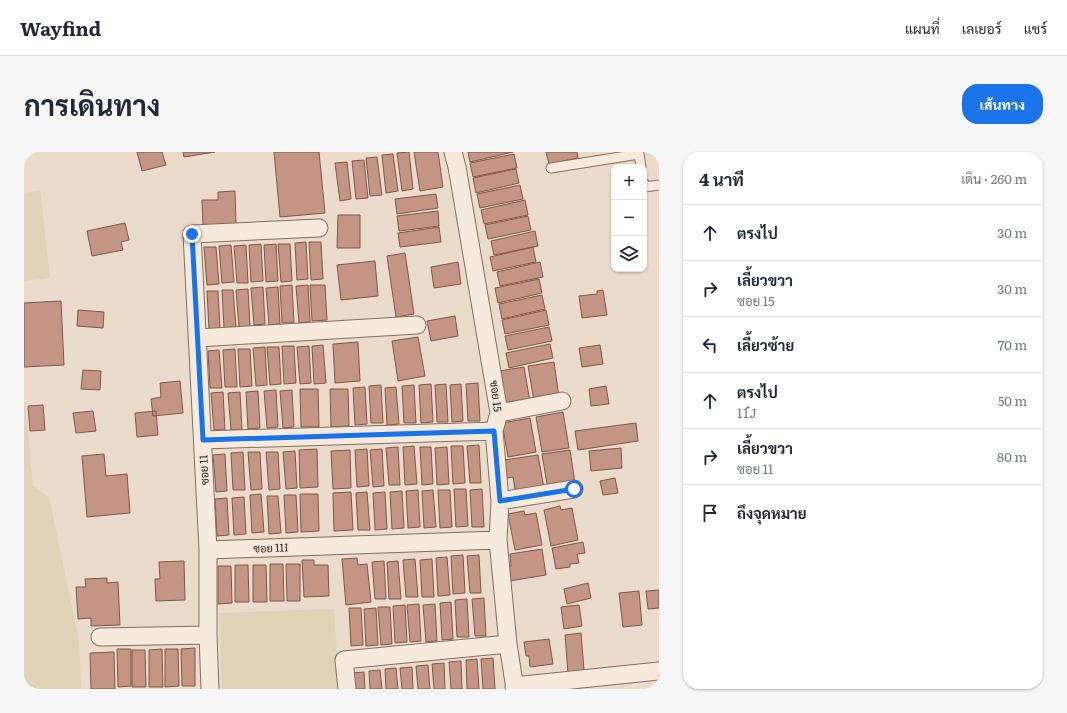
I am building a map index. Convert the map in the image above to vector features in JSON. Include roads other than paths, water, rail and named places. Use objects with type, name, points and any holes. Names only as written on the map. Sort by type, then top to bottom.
[{"type":"street","name":"ซอย 15","points":[[453,152],[457,167],[499,413],[494,431],[500,501],[498,540],[508,644],[514,687]]},
{"type":"street","name":"ซอย 11","points":[[210,689],[208,635],[208,550],[192,234],[319,228]]},
{"type":"street","points":[[198,338],[417,325]]},
{"type":"street","points":[[499,413],[562,401]]},
{"type":"street","points":[[203,440],[494,431]]},
{"type":"street","points":[[500,501],[574,489]]},
{"type":"street","name":"ซอย 11I","points":[[208,550],[498,540]]},
{"type":"street","points":[[100,637],[208,635]]},
{"type":"street","points":[[347,689],[344,660],[508,644]]},
{"type":"street","points":[[514,687],[659,671]]},
{"type":"lane","points":[[551,168],[639,154],[641,164]]},
{"type":"lane","points":[[647,187],[659,185]]}]
